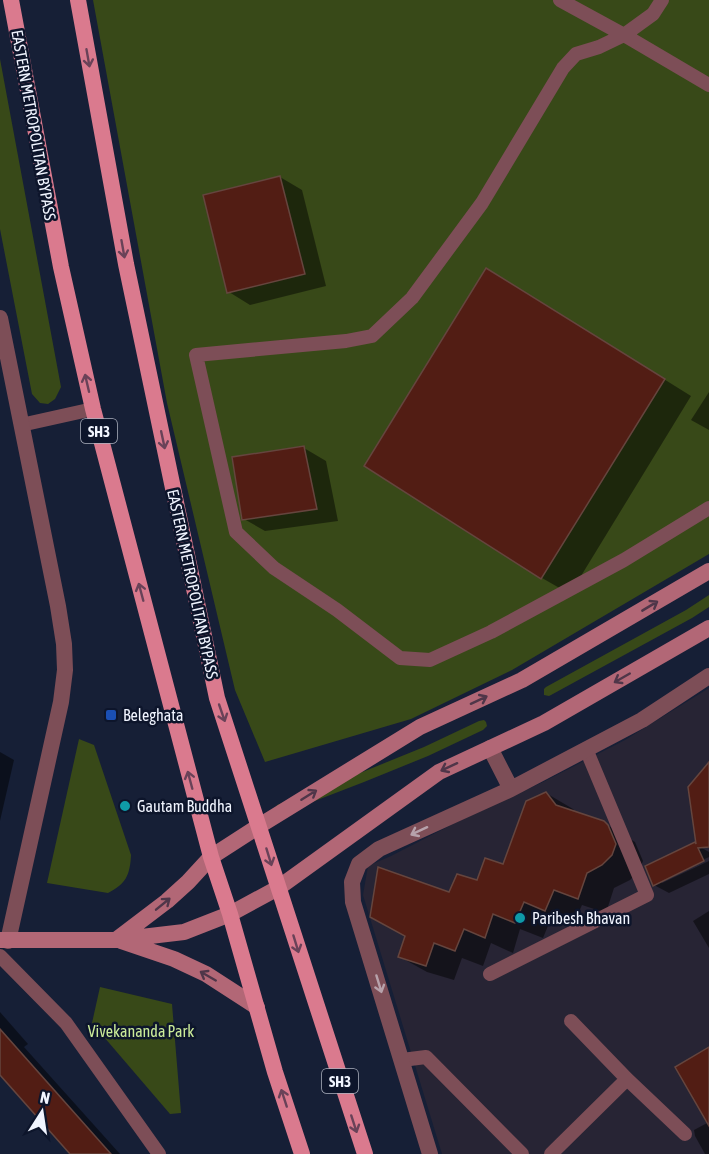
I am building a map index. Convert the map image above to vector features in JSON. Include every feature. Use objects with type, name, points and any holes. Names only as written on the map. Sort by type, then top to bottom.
[{"type":"main road","name":"EASTERN METROPOLITAN BYPASS","points":[[11,0],[61,267],[93,410],[211,857],[302,1154]]},
{"type":"main road","name":"EASTERN METROPOLITAN BYPASS","points":[[78,0],[126,264],[217,698],[365,1154]]},
{"type":"main road","points":[[116,940],[167,901],[211,857],[259,826],[420,727],[522,680],[709,571]]},
{"type":"main road","points":[[3,946],[116,940],[184,932],[230,914],[279,888],[439,772],[544,723],[709,628]]},
{"type":"main road","points":[[116,940],[174,959],[206,974],[257,1007]]},
{"type":"street","points":[[0,318],[58,606],[64,644],[65,670],[62,702],[3,946]]},
{"type":"street","points":[[430,1154],[353,902],[352,882],[359,864],[379,849],[511,789],[642,720],[709,676]]},
{"type":"street","points":[[489,748],[511,789]]},
{"type":"lane","points":[[560,0],[709,85]]},
{"type":"lane","points":[[662,0],[653,14],[624,35],[599,47],[576,54],[563,68],[482,203],[412,298],[372,336],[346,341],[196,355],[236,532],[274,568],[337,610],[400,658],[430,660],[491,632],[624,560],[709,508]]},
{"type":"lane","points":[[21,425],[93,410]]},
{"type":"lane","points":[[490,974],[646,896],[585,749]]},
{"type":"lane","points":[[3,946],[66,1023],[159,1154]]},
{"type":"lane","points":[[571,1021],[685,1134]]},
{"type":"lane","points":[[402,1060],[426,1057],[522,1154]]},
{"type":"lane","points":[[551,1154],[627,1079]]},
{"type":"shaded area","points":[[709,688],[709,1154],[442,1154],[363,895],[368,866],[625,740]]},
{"type":"green space","points":[[93,0],[709,0],[709,554],[512,670],[411,719],[265,762],[235,690],[167,403]]},
{"type":"green space","points":[[0,59],[61,387],[55,399],[48,404],[40,403],[32,394],[0,229]]},
{"type":"green space","points":[[709,595],[709,607],[692,618],[551,695],[544,695],[546,687]]},
{"type":"green space","points":[[484,720],[487,726],[483,730],[428,756],[281,814],[275,809],[277,805],[424,747]]},
{"type":"green space","points":[[79,739],[94,745],[131,855],[126,878],[108,893],[47,883]]},
{"type":"green space","name":"Vivekananda Park","points":[[100,987],[172,1004],[181,1113],[170,1114],[92,1023]]},
{"type":"building","points":[[280,176],[305,274],[227,293],[203,195]]},
{"type":"building","points":[[486,268],[665,379],[541,579],[364,466]]},
{"type":"building","points":[[304,446],[317,509],[242,520],[232,457]]},
{"type":"building","points":[[709,762],[709,847],[698,848],[704,861],[653,886],[645,866],[695,842],[696,844],[688,787]]},
{"type":"building","points":[[546,792],[556,805],[604,821],[616,844],[612,855],[602,865],[587,873],[578,899],[554,890],[545,911],[524,902],[515,923],[493,914],[485,938],[464,929],[455,951],[434,943],[426,966],[398,957],[405,936],[370,917],[378,867],[449,892],[457,874],[477,880],[485,858],[503,864],[526,801]]},
{"type":"building","points":[[0,1029],[111,1154],[70,1154],[0,1075]]},
{"type":"building","points":[[709,1047],[709,1126],[675,1067]]},
{"type":"place","name":"Beleghata","points":[[111,715]]},
{"type":"place","name":"Gautam Buddha","points":[[125,806]]},
{"type":"place","name":"Paribesh Bhavan","points":[[520,918]]}]
